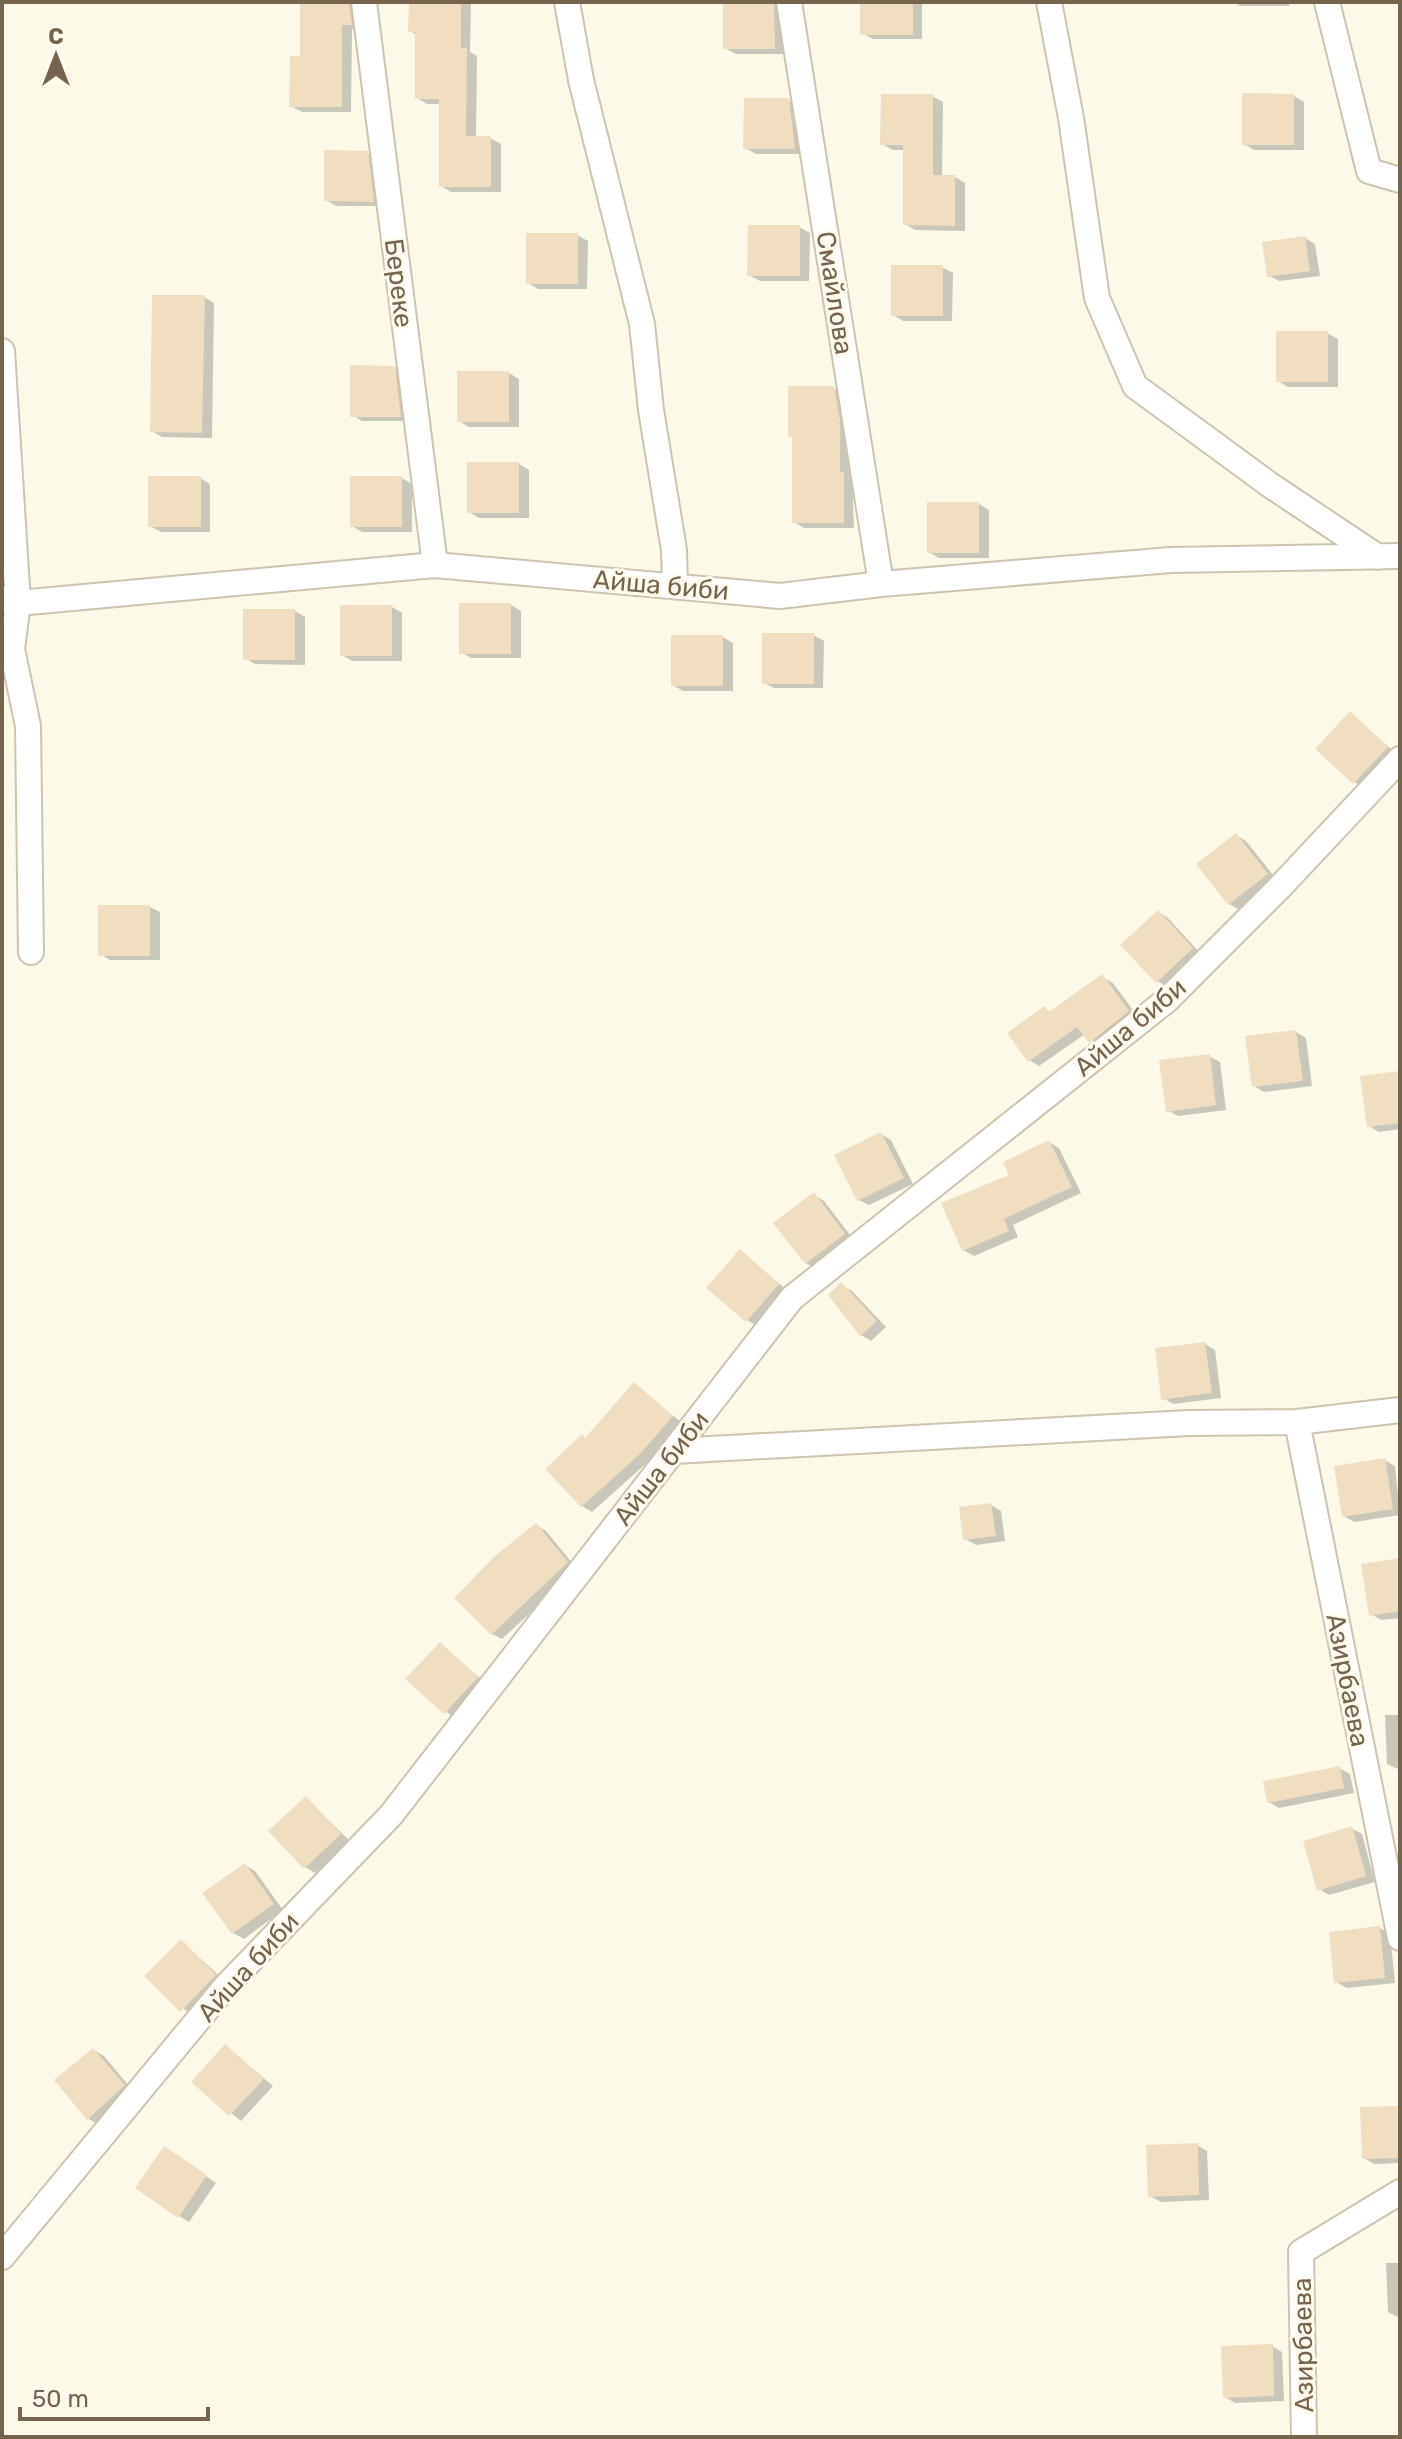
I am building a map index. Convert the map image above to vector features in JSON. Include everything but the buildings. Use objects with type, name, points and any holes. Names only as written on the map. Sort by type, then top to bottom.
[{"type":"street","name":"Береке","points":[[364,2],[435,565]]},
{"type":"street","points":[[567,2],[581,80],[642,324],[651,410],[674,550],[675,586]]},
{"type":"street","name":"Смайлова","points":[[789,2],[881,584]]},
{"type":"street","points":[[1049,2],[1071,118],[1097,298],[1135,386],[1270,485],[1389,557]]},
{"type":"street","points":[[1327,2],[1369,171],[1400,180]]},
{"type":"street","points":[[2,351],[12,649],[28,726],[31,952]]},
{"type":"street","name":"Айша биби","points":[[10,601],[435,565],[780,596],[881,584],[1171,560],[1389,557]]},
{"type":"street","name":"Айша биби","points":[[2,2257],[227,1985],[391,1815],[792,1298],[1167,1000],[1280,887],[1400,759]]},
{"type":"street","points":[[674,1451],[1188,1423],[1297,1422],[1400,1410]]},
{"type":"street","name":"Азирбаева","points":[[1297,1422],[1400,1938]]},
{"type":"street","name":"Азирбаева","points":[[1304,2437],[1301,2252],[1400,2192]]}]
